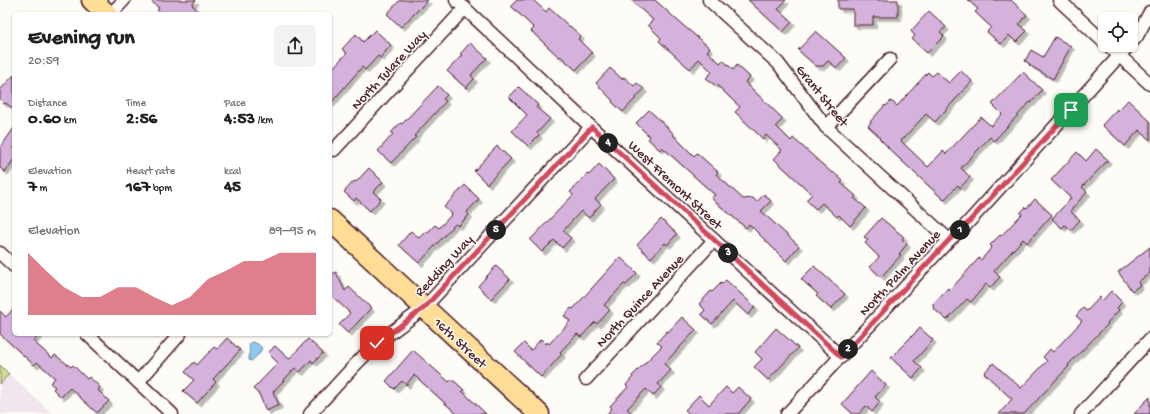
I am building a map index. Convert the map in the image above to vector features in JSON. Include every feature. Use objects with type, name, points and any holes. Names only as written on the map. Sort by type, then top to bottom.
[{"type":"main road","points":[[92,0],[105,12]]},
{"type":"main road","name":"16th Street","points":[[332,222],[539,414]]},
{"type":"street","points":[[113,12],[124,0]]},
{"type":"street","name":"Grant Street","points":[[709,0],[778,63],[826,127],[949,240]]},
{"type":"street","points":[[1059,0],[1098,36]]},
{"type":"street","name":"West Fremont Street","points":[[461,4],[841,357]]},
{"type":"street","name":"North Tulare Way","points":[[334,150],[461,4]]},
{"type":"street","name":"North Palm Avenue","points":[[1138,34],[1150,12]]},
{"type":"street","points":[[1116,52],[1150,84]]},
{"type":"street","name":"North Palm Avenue","points":[[787,414],[949,240],[965,226],[1123,52]]},
{"type":"street","points":[[826,127],[890,59]]},
{"type":"street","name":"Redding Way","points":[[310,414],[355,364],[377,343],[424,308],[592,127]]},
{"type":"street","name":"North Quince Avenue","points":[[586,380],[714,240]]},
{"type":"street","points":[[0,253],[12,264]]},
{"type":"street","points":[[89,336],[172,414]]},
{"type":"street","points":[[138,382],[178,336]]},
{"type":"street","points":[[1081,414],[1150,339]]},
{"type":"shaded area","points":[[9,374],[53,414],[0,414],[0,384]]},
{"type":"green space","points":[[0,365],[9,374],[0,384]]},
{"type":"water","points":[[251,342],[262,348],[259,354],[251,361],[249,360],[249,345]]},
{"type":"building","points":[[150,0],[196,0],[192,5],[200,12],[160,12],[157,10],[159,8]]},
{"type":"building","points":[[400,0],[428,0],[401,27],[387,14]]},
{"type":"building","points":[[517,0],[533,0],[546,12],[549,8],[581,36],[578,39],[592,53],[576,70],[560,56],[559,57],[531,31],[534,28],[511,6]]},
{"type":"building","points":[[631,0],[655,0],[710,48],[707,51],[720,63],[723,60],[733,70],[737,65],[750,77],[745,82],[783,119],[776,126],[791,141],[793,138],[843,181],[841,183],[856,196],[854,198],[866,208],[850,226],[839,215],[837,217],[822,203],[816,209],[806,200],[812,194],[774,159],[782,150],[766,135],[763,139],[735,112],[740,107],[717,85],[716,86],[706,78],[712,72],[699,59],[690,69],[659,41],[661,38],[648,25],[653,20]]},
{"type":"building","points":[[748,0],[786,0],[778,9],[792,22],[783,32]]},
{"type":"building","points":[[838,0],[898,0],[898,17],[873,17],[873,25],[853,25],[853,9],[838,9]]},
{"type":"building","points":[[968,0],[1011,0],[1027,15],[1019,24],[1027,31],[1016,42],[1009,35],[1001,44],[987,32],[991,27],[975,12],[978,9]]},
{"type":"building","points":[[929,11],[946,27],[940,32],[944,36],[927,53],[912,39],[915,36],[911,31]]},
{"type":"building","points":[[375,30],[391,45],[380,58],[378,56],[365,70],[362,67],[332,102],[332,69],[347,53],[342,49],[356,34],[363,42]]},
{"type":"building","points":[[816,31],[846,58],[837,68],[828,61],[823,66],[816,66],[798,50]]},
{"type":"building","points":[[1055,37],[1071,46],[1053,79],[1029,65],[1030,64],[1025,61],[1031,50],[1043,57]]},
{"type":"building","points":[[470,43],[487,58],[471,75],[474,79],[466,88],[447,71],[462,55],[460,54]]},
{"type":"building","points":[[610,68],[622,79],[624,77],[634,86],[637,83],[644,89],[623,112],[612,102],[613,101],[596,83]]},
{"type":"building","points":[[961,71],[972,81],[935,122],[926,114],[901,141],[928,167],[943,151],[946,154],[981,117],[991,126],[1002,114],[992,104],[1023,72],[1042,90],[994,141],[990,137],[961,168],[970,177],[960,188],[958,185],[944,200],[888,148],[879,138],[880,137],[868,126],[885,105],[886,106],[891,101],[897,106],[928,72],[932,76],[937,72],[949,83]]},
{"type":"building","points":[[12,77],[12,108],[0,100],[0,90]]},
{"type":"building","points":[[438,86],[447,95],[443,99],[446,101],[414,136],[416,137],[391,163],[378,151],[393,134],[391,133],[400,123],[402,124]]},
{"type":"building","points":[[519,87],[538,105],[536,107],[550,119],[537,133],[539,135],[528,146],[512,131],[527,115],[509,97]]},
{"type":"building","points":[[1128,100],[1150,121],[1150,140],[1139,130],[1125,146],[1102,125]]},
{"type":"building","points":[[649,110],[694,156],[697,153],[718,172],[716,174],[743,199],[753,198],[757,202],[764,194],[771,201],[761,211],[799,246],[786,261],[749,224],[746,228],[711,198],[715,195],[662,147],[660,150],[648,139],[650,137],[636,123]]},
{"type":"building","points":[[12,131],[12,162],[5,172],[0,168],[0,148]]},
{"type":"building","points":[[497,146],[511,159],[487,184],[474,171]]},
{"type":"building","points":[[1096,149],[1108,160],[1082,187],[1087,192],[1070,211],[1080,220],[1071,230],[1065,225],[1062,228],[1052,219],[1071,198],[1051,180],[1077,152],[1086,161]]},
{"type":"building","points":[[599,164],[614,179],[595,199],[601,204],[589,218],[581,211],[563,231],[571,238],[562,248],[554,240],[542,252],[530,240],[573,195],[570,192]]},
{"type":"building","points":[[369,168],[383,182],[373,192],[381,199],[370,211],[356,198],[354,201],[344,192]]},
{"type":"building","points":[[465,185],[479,199],[467,212],[469,215],[458,226],[455,224],[419,263],[399,245],[411,231],[419,238],[435,225],[439,228],[452,214],[444,207]]},
{"type":"building","points":[[1035,199],[1052,215],[1027,243],[1023,239],[994,271],[1000,277],[990,288],[986,284],[971,302],[967,299],[947,320],[933,308],[934,307],[932,305],[948,288],[950,290],[979,258],[981,260],[992,247],[990,245],[1000,235],[1001,236],[1022,214],[1020,213]]},
{"type":"building","points":[[881,218],[904,237],[902,239],[907,244],[899,254],[901,255],[881,277],[870,267],[879,257],[865,243],[868,240],[864,237]]},
{"type":"building","points":[[661,219],[677,234],[667,245],[665,243],[651,258],[637,245]]},
{"type":"building","points":[[1150,247],[1150,273],[1138,282],[1140,285],[1132,291],[1118,272]]},
{"type":"building","points":[[620,257],[637,273],[604,305],[610,310],[597,324],[595,322],[581,337],[577,334],[560,352],[562,354],[541,377],[515,352],[524,343],[531,350],[541,339],[546,344],[547,342],[549,344],[570,321],[564,316],[571,308],[573,309]]},
{"type":"building","points":[[496,266],[510,279],[491,299],[478,286]]},
{"type":"building","points":[[814,266],[845,294],[831,309],[816,296],[818,294],[801,279]]},
{"type":"building","points":[[336,272],[345,291],[349,287],[371,308],[348,333],[339,325],[350,313],[332,296],[332,274]]},
{"type":"building","points":[[726,280],[755,307],[748,315],[733,301],[712,324],[701,314],[705,310],[699,304],[711,291],[712,292]]},
{"type":"building","points":[[1111,291],[1122,302],[1117,308],[1119,310],[1107,323],[1108,324],[1068,365],[1069,366],[1024,414],[999,414],[1012,399],[984,373],[993,363],[1021,388],[1047,361],[1043,357],[1050,349],[1053,352],[1082,321],[1076,316],[1083,308],[1087,311],[1100,297],[1103,300]]},
{"type":"building","points":[[12,310],[12,336],[37,336],[33,341],[52,358],[55,355],[71,367],[73,365],[87,379],[89,377],[100,387],[98,390],[109,401],[97,413],[70,388],[61,397],[53,389],[55,387],[50,383],[55,378],[37,362],[34,365],[0,334],[0,311],[6,317]]},
{"type":"building","points":[[682,317],[696,330],[664,364],[671,370],[658,384],[661,387],[653,396],[646,389],[627,409],[633,414],[607,414],[612,408],[610,406],[628,387],[626,385],[633,377],[632,376],[662,346],[657,342]]},
{"type":"building","points":[[776,328],[798,348],[768,380],[754,367],[762,359],[755,352]]},
{"type":"building","points":[[920,328],[933,340],[914,361],[922,368],[913,378],[891,358]]},
{"type":"building","points":[[227,338],[240,350],[213,379],[216,382],[197,403],[183,391],[194,380],[185,372],[194,362],[197,365],[214,347],[217,349]]},
{"type":"building","points":[[308,339],[323,353],[313,363],[311,360],[300,372],[295,368],[273,392],[279,405],[266,411],[259,394],[253,389],[278,363],[268,353],[275,346],[289,359]]},
{"type":"building","points":[[413,350],[449,382],[452,379],[486,414],[457,414],[414,375],[406,385],[402,381],[394,389],[386,381]]},
{"type":"building","points":[[871,371],[886,385],[875,397],[880,402],[872,412],[866,406],[859,414],[853,414],[842,404]]},
{"type":"building","points":[[726,387],[732,393],[738,387],[751,399],[738,414],[689,414],[685,410],[699,395],[709,405]]},
{"type":"building","points":[[1150,397],[1150,414],[1134,414],[1142,405]]},
{"type":"route","points":[[377,343],[424,308],[592,127],[841,357],[949,240],[965,226],[1071,110]]}]
